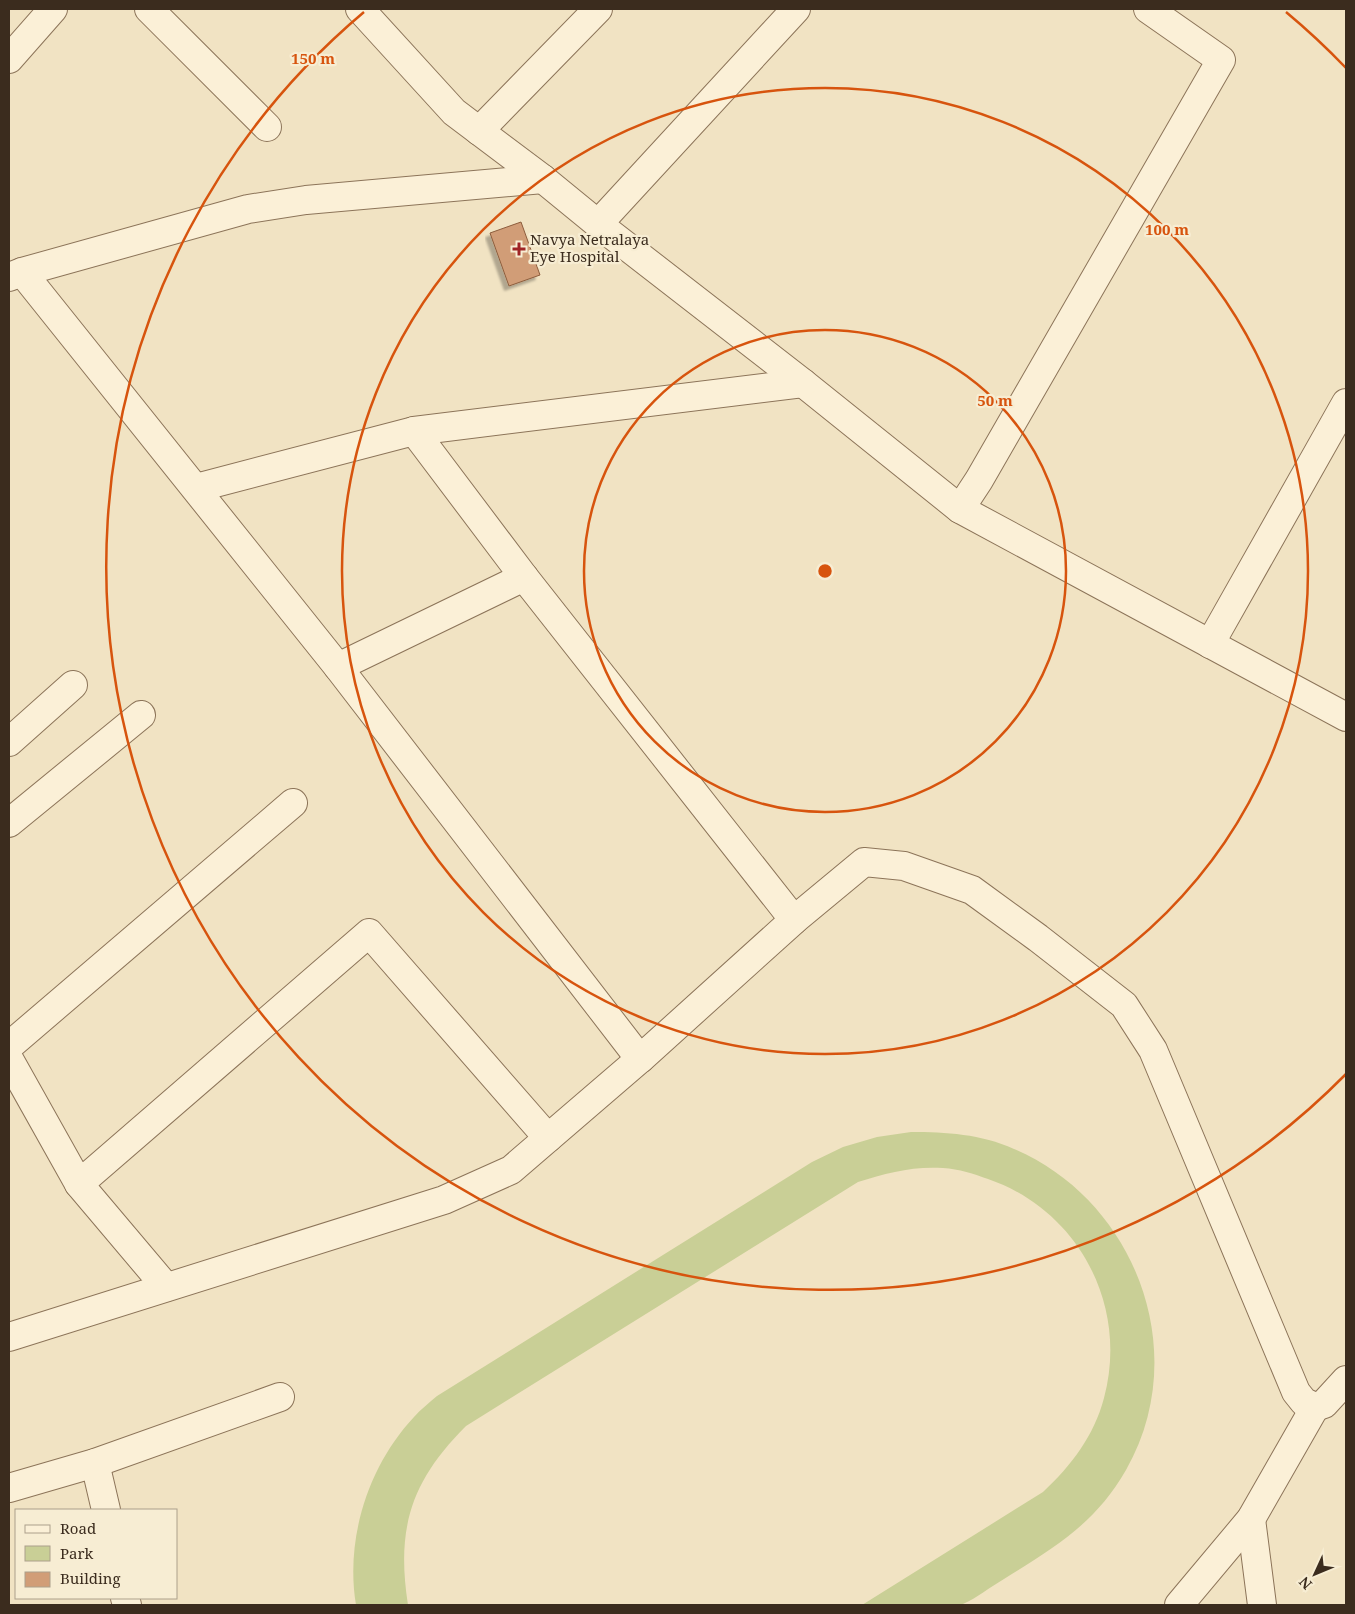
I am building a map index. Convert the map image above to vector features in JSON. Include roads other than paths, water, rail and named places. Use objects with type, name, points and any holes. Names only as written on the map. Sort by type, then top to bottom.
[{"type":"street","points":[[9,59],[53,9]]},
{"type":"street","points":[[149,9],[267,127]]},
{"type":"street","points":[[360,9],[454,112],[543,179],[960,509],[1346,717]]},
{"type":"street","points":[[479,131],[598,9]]},
{"type":"street","points":[[598,224],[796,9]]},
{"type":"street","points":[[960,509],[979,480],[1221,60],[1148,9]]},
{"type":"street","points":[[543,179],[306,200],[248,209],[15,274],[196,488],[338,667],[640,1058]]},
{"type":"street","points":[[196,488],[414,431],[803,383]]},
{"type":"street","points":[[1210,644],[1346,403]]},
{"type":"street","points":[[414,431],[524,577],[794,920]]},
{"type":"street","points":[[338,667],[524,577]]},
{"type":"street","points":[[9,742],[73,685]]},
{"type":"street","points":[[9,823],[141,715]]},
{"type":"street","points":[[9,1046],[293,803]]},
{"type":"street","points":[[9,1337],[444,1200],[511,1170],[794,920],[864,862],[904,866],[972,890],[1038,938],[1124,1005],[1153,1050],[1296,1392],[1304,1402],[1315,1407]]},
{"type":"street","points":[[79,1184],[369,933],[548,1138]]},
{"type":"street","points":[[9,1060],[79,1184],[166,1287]]},
{"type":"street","points":[[1179,1605],[1251,1519],[1315,1407],[1324,1404],[1346,1380]]},
{"type":"street","points":[[9,1488],[95,1463],[280,1398]]},
{"type":"street","points":[[95,1463],[106,1509]]},
{"type":"street","points":[[1251,1519],[1262,1605]]},
{"type":"place","name":"Navya Netralaya Eye Hospital","points":[[519,249]]}]
